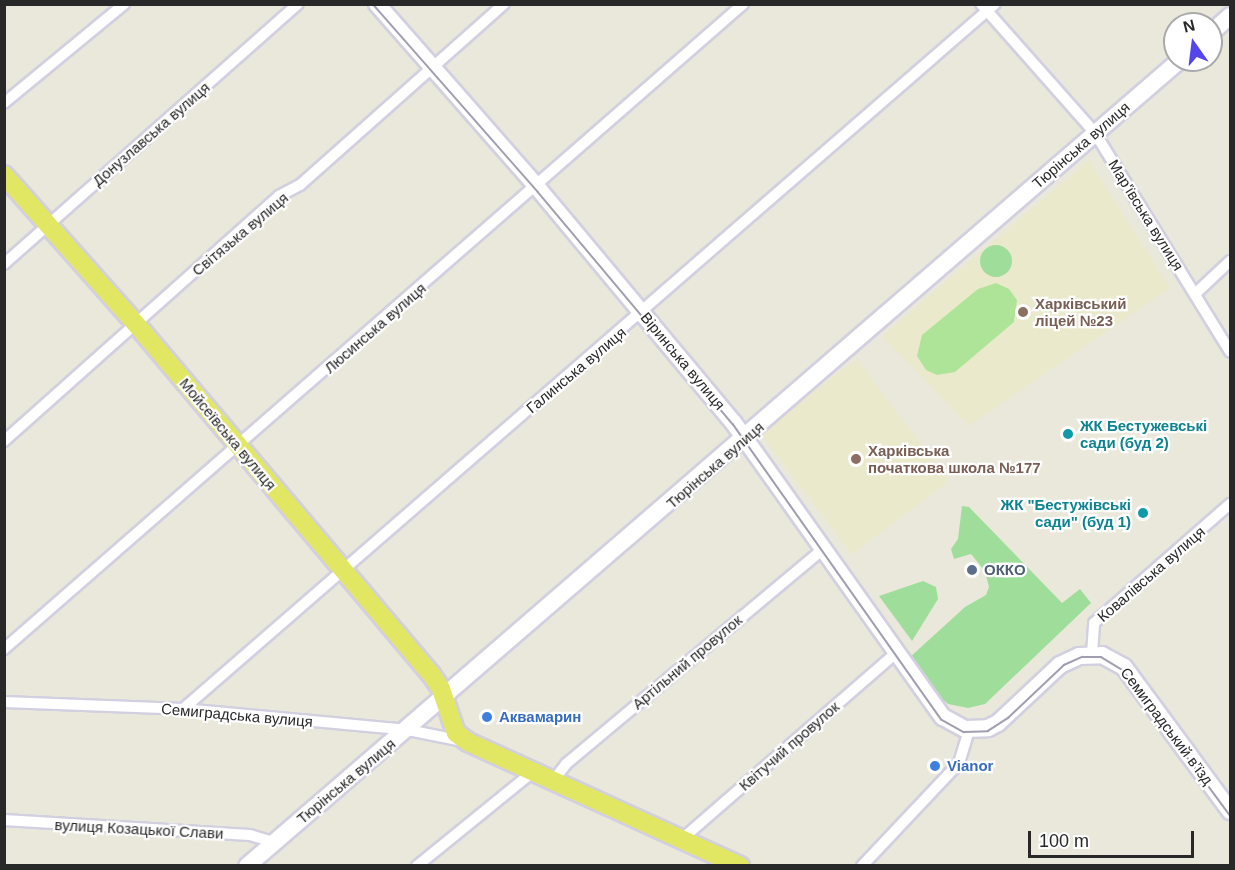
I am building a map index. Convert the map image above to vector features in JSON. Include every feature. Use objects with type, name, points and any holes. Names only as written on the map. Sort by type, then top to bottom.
[{"type":"main road","name":"Віринська вулиця","points":[[376,4],[537,186],[745,439],[943,717],[969,730]]},
{"type":"main road","name":"Тюрінська вулиця","points":[[247,866],[745,439],[1165,72]]},
{"type":"main road","name":"Мойсеївська вулиця","points":[[4,175],[50,224],[238,448],[344,568],[440,686],[443,699]]},
{"type":"main road","points":[[969,730],[998,723],[1059,665],[1092,654]]},
{"type":"main road","name":"Семиградський в’їзд","points":[[1092,654],[1111,658],[1124,667],[1230,811]]},
{"type":"main road","name":"Семиградська вулиця","points":[[443,699],[453,728],[468,742],[740,866]]},
{"type":"street","points":[[4,103],[124,4]]},
{"type":"street","name":"Донузлавська вулиця","points":[[4,264],[298,4]]},
{"type":"street","name":"Світязька вулиця","points":[[4,441],[504,4]]},
{"type":"street","name":"Люсинська вулиця","points":[[4,649],[238,448],[743,4]]},
{"type":"street","name":"Мар'ївська вулиця","points":[[988,7],[1095,133],[1230,352]]},
{"type":"street","name":"Галинська вулиця","points":[[183,709],[344,568],[643,313],[988,7]]},
{"type":"street","points":[[1195,294],[1230,261]]},
{"type":"street","name":"Ковалівська вулиця","points":[[1092,654],[1094,623],[1230,504]]},
{"type":"street","name":"Артільний провулок","points":[[554,780],[566,764],[823,549]]},
{"type":"street","name":"Квітучий провулок","points":[[682,839],[897,652]]},
{"type":"street","name":"Семиградська вулиця","points":[[4,702],[183,709],[408,730],[468,742]]},
{"type":"street","points":[[862,866],[959,763],[969,730]]},
{"type":"street","points":[[417,866],[534,771]]},
{"type":"street","name":"вулиця Козацької Слави","points":[[4,820],[217,832],[273,842]]},
{"type":"shaded area","name":"Харківський ліцей №23","points":[[1089,160],[1170,288],[969,426],[882,336]]},
{"type":"shaded area","name":"Харківська початкова школа №177","points":[[857,359],[949,481],[852,555],[760,432]]},
{"type":"green space","points":[[996,245],[1008,249],[1012,261],[1008,273],[996,277],[984,273],[980,261],[984,249]]},
{"type":"green space","points":[[996,283],[1009,289],[1017,300],[1014,322],[955,372],[937,375],[926,370],[917,356],[922,335],[978,289]]},
{"type":"green space","points":[[962,506],[969,507],[1062,603],[1080,589],[1091,603],[985,704],[968,708],[948,704],[909,658],[965,607],[986,595],[989,587],[985,571],[971,554],[954,559],[951,549],[958,539]]},
{"type":"green space","points":[[923,581],[936,587],[938,599],[912,641],[879,596]]},
{"type":"tram line","points":[[373,4],[538,192],[733,424],[942,720],[964,732],[988,731],[1008,718],[1064,665],[1082,657],[1101,657],[1123,670],[1230,815]]},
{"type":"place","name":"Харківський ліцей №23","points":[[1023,312]]},
{"type":"place","name":"ЖК Бестужевські сади (буд 2)","points":[[1068,434]]},
{"type":"place","name":"Харківська початкова школа №177","points":[[856,459]]},
{"type":"place","name":"ЖК \"Бестужівські сади\" (буд 1)","points":[[1143,513]]},
{"type":"place","name":"ОККО","points":[[972,570]]},
{"type":"place","name":"Аквамарин","points":[[487,717]]},
{"type":"place","name":"Vianor","points":[[935,766]]}]
